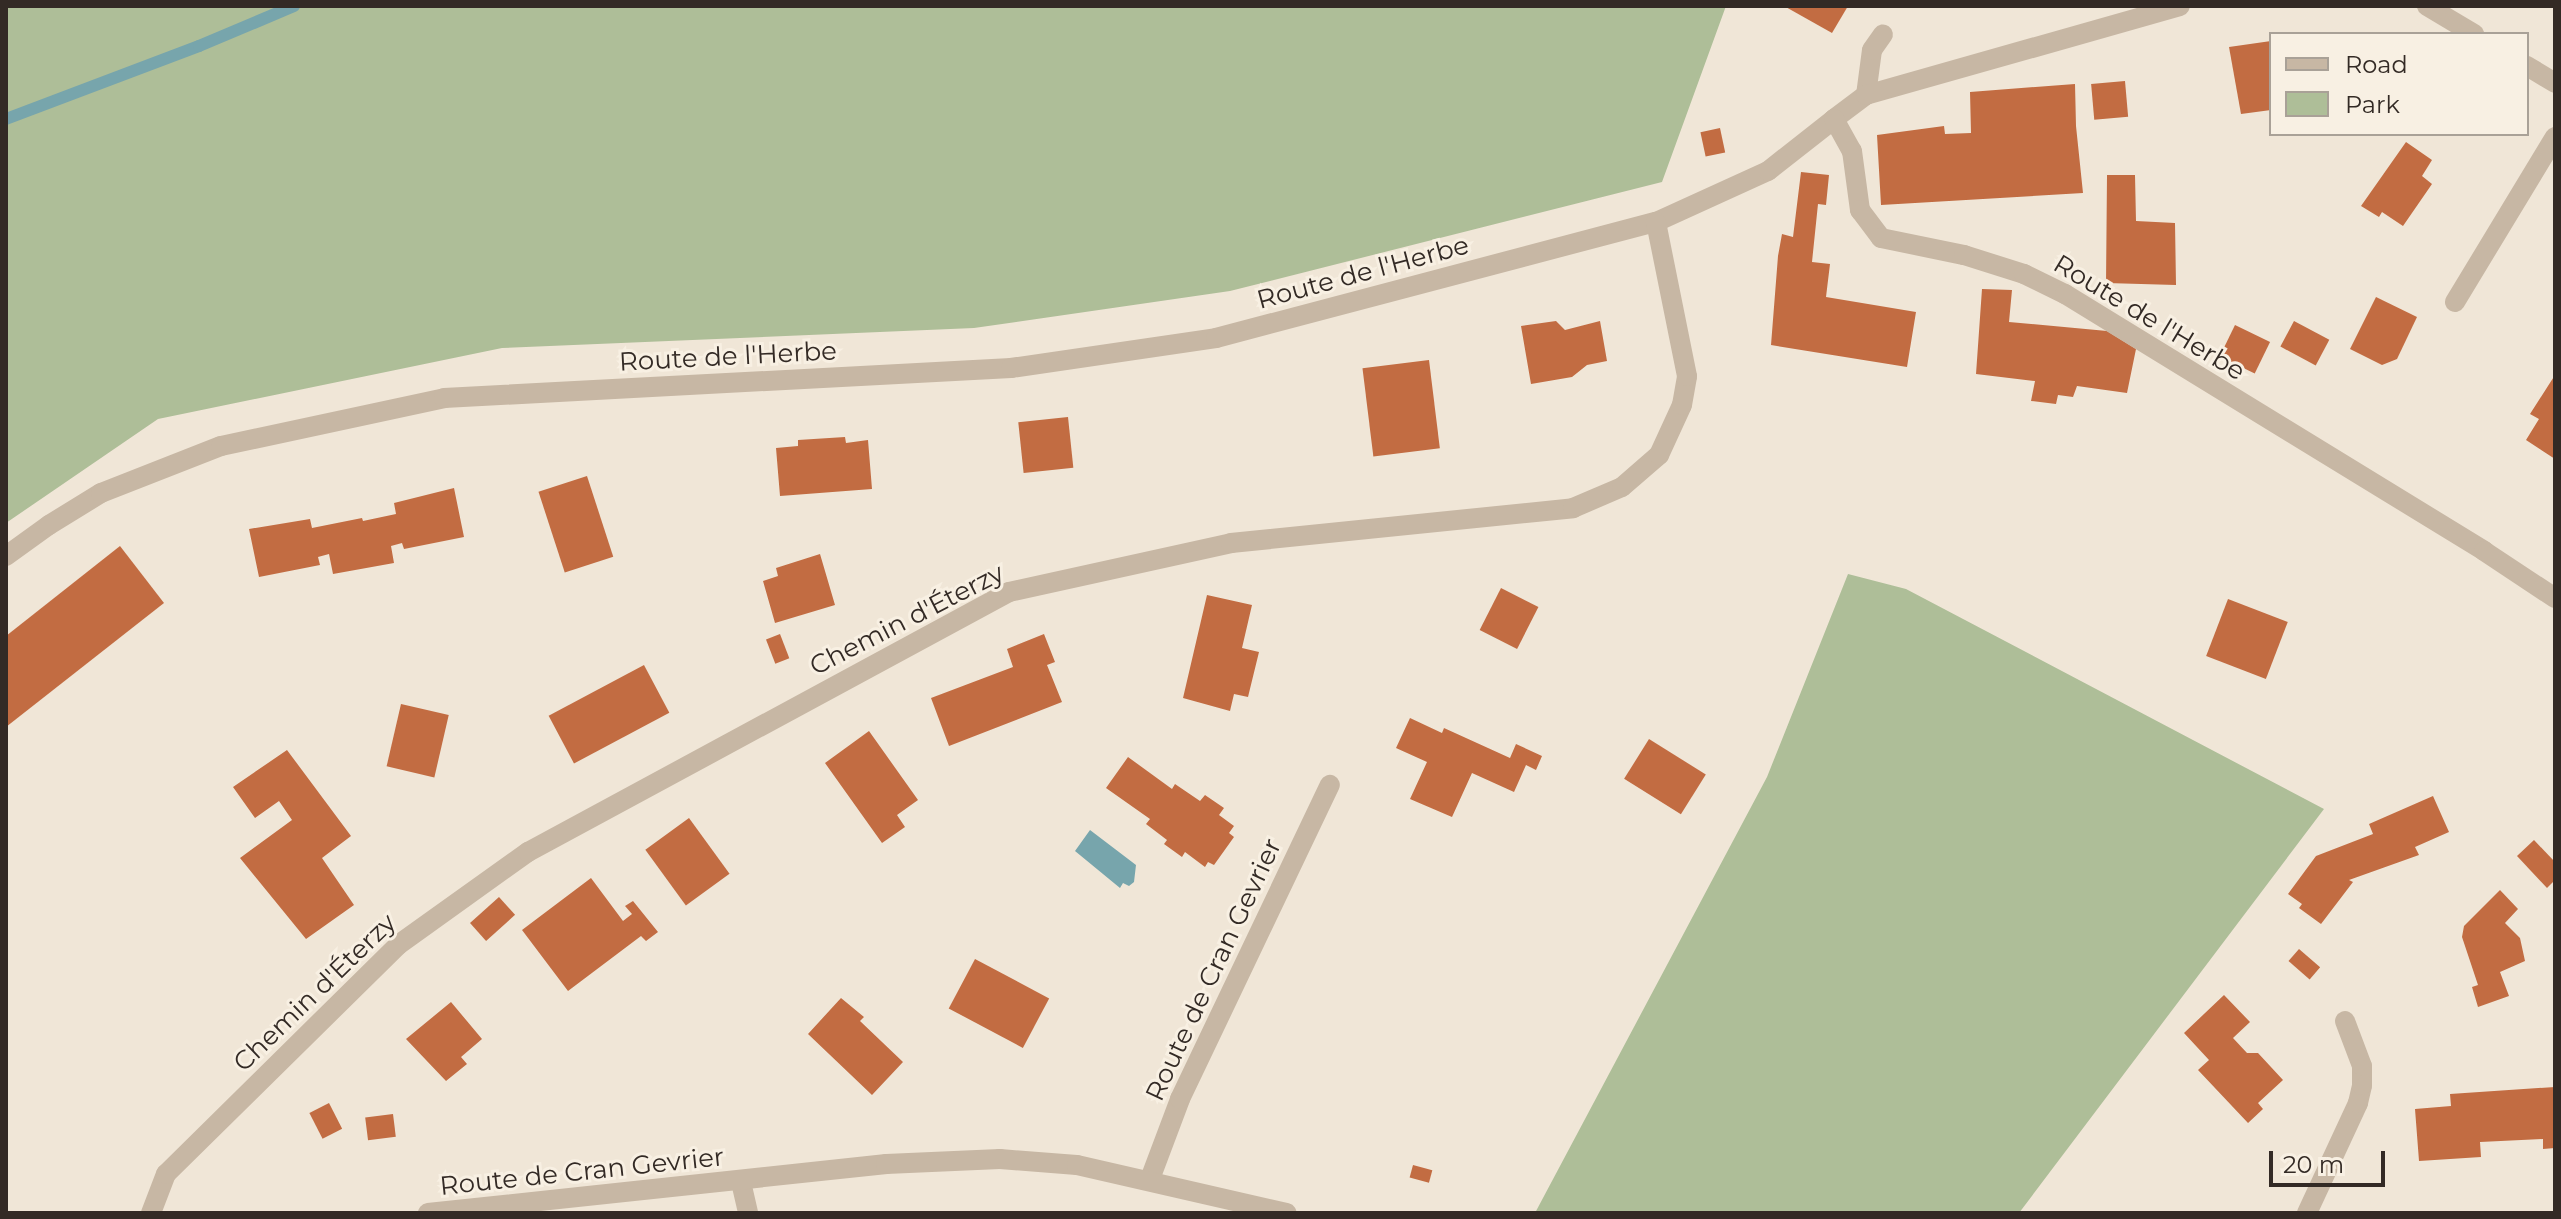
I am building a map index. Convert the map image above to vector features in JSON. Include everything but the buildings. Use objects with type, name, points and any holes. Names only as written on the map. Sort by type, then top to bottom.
[{"type":"street","points":[[1834,119],[1866,95],[2180,6]]},
{"type":"street","points":[[2427,6],[2471,32]]},
{"type":"street","points":[[1866,95],[1872,50],[1883,34]]},
{"type":"street","points":[[2529,67],[2555,83]]},
{"type":"street","name":"Route de l'Herbe","points":[[6,556],[101,493],[221,446],[444,398],[1011,368],[1216,338],[1656,222],[1768,171],[1834,119],[1852,151],[1860,210],[1881,238],[1964,255],[2024,274],[2065,294],[2484,551],[2555,598]]},
{"type":"street","points":[[2455,302],[2555,137]]},
{"type":"street","name":"Chemin d'Éterzy","points":[[151,1213],[166,1174],[398,945],[528,852],[1009,592],[1231,543],[1573,508],[1622,487],[1659,455],[1682,405],[1687,376],[1656,222]]},
{"type":"street","name":"Route de Cran Gevrier","points":[[1150,1179],[1180,1099],[1330,785]]},
{"type":"street","points":[[2307,1213],[2358,1103],[2362,1085],[2362,1066],[2345,1021]]},
{"type":"street","name":"Route de Cran Gevrier","points":[[428,1213],[741,1182],[886,1164],[1000,1159],[1077,1165],[1150,1179],[1287,1213]]},
{"type":"street","name":"Route de Cran Gevrier","points":[[741,1182],[748,1213]]},
{"type":"green space","points":[[6,6],[1726,6],[1662,182],[1230,291],[974,328],[502,348],[158,419],[6,523]]},
{"type":"green space","points":[[1848,574],[1906,589],[2324,809],[2019,1213],[1535,1213],[1767,777]]},
{"type":"water","points":[[1090,830],[1136,865],[1134,882],[1129,886],[1123,883],[1120,888],[1075,851]]},
{"type":"waterway","points":[[6,119],[199,46],[294,6]]}]
